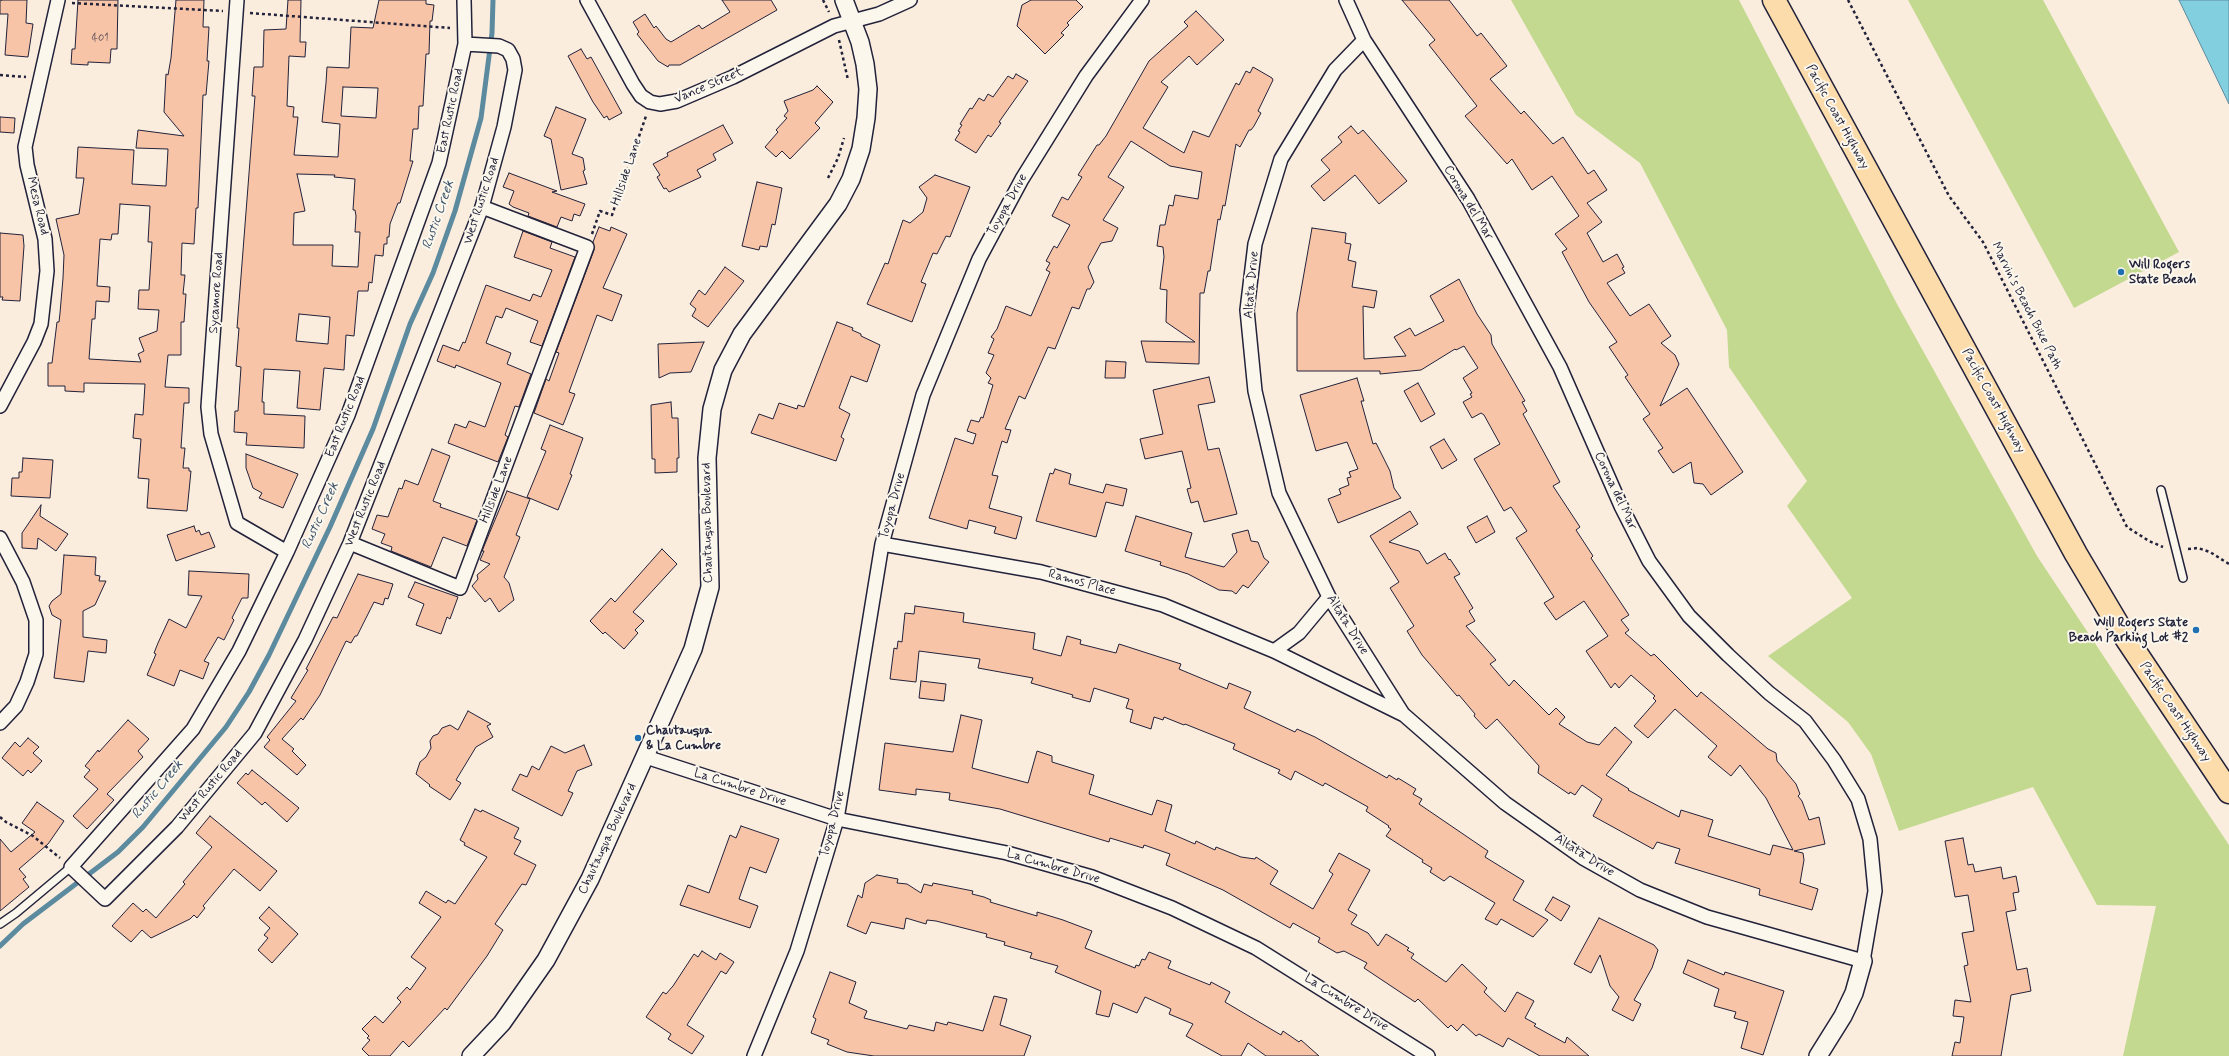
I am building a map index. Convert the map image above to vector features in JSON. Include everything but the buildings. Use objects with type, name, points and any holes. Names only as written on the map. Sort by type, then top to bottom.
[{"type":"highway","name":"Pacific Coast Highway","points":[[1774,0],[2080,561],[2124,635],[2229,792]]},
{"type":"street","name":"East Rustic Road","points":[[76,871],[193,729],[239,651],[287,552],[348,415],[439,162],[465,44],[464,0]]},
{"type":"street","points":[[587,0],[633,84],[641,96],[650,102]]},
{"type":"street","name":"Chautauqua Boulevard","points":[[471,1056],[502,1023],[546,960],[590,879],[694,648],[710,587],[707,458],[712,409],[723,370],[742,334],[838,204],[851,179],[861,150],[866,118],[868,89],[860,42],[853,20],[844,0]]},
{"type":"street","points":[[853,20],[879,14],[910,0]]},
{"type":"street","name":"Toyopa Drive","points":[[754,1056],[797,951],[837,819],[882,544],[923,395],[979,259],[1022,179],[1086,76],[1142,0]]},
{"type":"street","name":"Corona del Mar","points":[[1346,0],[1364,40],[1468,199],[1560,367],[1621,506],[1649,561],[1689,616],[1722,650],[1769,693],[1805,721],[1834,760],[1858,799],[1870,839],[1875,891],[1863,960]]},
{"type":"street","name":"Mesa Road","points":[[0,406],[34,342],[41,324],[47,270],[45,239],[27,164],[25,147],[58,1]]},
{"type":"street","name":"Sycamore Road","points":[[236,6],[208,407],[211,434],[236,523],[287,552]]},
{"type":"street","name":"Vance Street","points":[[650,102],[660,104],[677,101],[733,77],[830,28],[853,20]]},
{"type":"street","name":"Altata Drive","points":[[1364,40],[1335,70],[1282,160],[1255,244],[1247,310],[1255,391],[1279,493],[1329,597],[1403,714],[1505,803],[1584,858],[1640,890],[1707,917],[1863,960]]},
{"type":"street","name":"West Rustic Road","points":[[76,871],[105,899],[176,827],[255,733],[306,640],[350,544],[482,207],[504,127],[515,70],[513,58],[508,50],[499,46],[465,44]]},
{"type":"street","points":[[482,207],[587,247]]},
{"type":"street","name":"Hillside Lane","points":[[350,544],[460,588],[576,281],[587,247]]},
{"type":"street","points":[[0,538],[23,582],[36,620],[36,654],[27,682],[16,706],[0,723]]},
{"type":"street","name":"Ramos Place","points":[[882,544],[1041,572],[1163,605],[1274,652],[1403,714]]},
{"type":"street","points":[[1274,652],[1300,633],[1329,597]]},
{"type":"street","name":"La Cumbre Drive","points":[[646,757],[837,819],[1007,853],[1092,877],[1172,908],[1256,948],[1428,1056]]},
{"type":"street","points":[[1818,1056],[1846,1010],[1854,993],[1863,960]]},
{"type":"lane","points":[[2161,490],[2183,578]]},
{"type":"lane","points":[[0,924],[76,871]]},
{"type":"path","points":[[823,0],[830,14]]},
{"type":"path","name":"Marvin's Beach Bike Path","points":[[1848,0],[1949,196],[1983,242],[2127,527],[2160,546],[2176,550],[2198,548],[2210,552],[2229,564]]},
{"type":"path","points":[[58,1],[140,7],[236,6],[464,29]]},
{"type":"path","points":[[839,40],[849,82]]},
{"type":"path","points":[[0,75],[40,78]]},
{"type":"path","name":"Hillside Lane","points":[[587,247],[600,211],[612,215],[650,102]]},
{"type":"path","points":[[828,178],[838,158],[845,136]]},
{"type":"path","points":[[0,817],[33,836],[76,871]]},
{"type":"green space","points":[[1511,0],[1739,0],[1897,304],[2037,556],[2229,845],[2229,1056],[2123,1056],[2156,906],[2097,905],[2033,787],[1899,831],[1871,754],[1848,722],[1768,656],[1852,598],[1787,506],[1807,481],[1729,367],[1727,330],[1640,163],[1576,115]]},
{"type":"green space","points":[[1908,0],[2043,0],[2179,252],[2074,308]]},
{"type":"water","points":[[2179,0],[2229,0],[2229,104]]},
{"type":"waterway","name":"Rustic Creek","points":[[0,946],[23,924],[118,852],[143,827],[226,727],[249,692],[269,655],[330,527],[373,429],[410,324],[433,273],[455,211],[481,118],[492,33],[493,0]]},
{"type":"place","name":"Will Rogers State Beach","points":[[2121,272]]},
{"type":"place","name":"Will Rogers State Beach Parking Lot #2","points":[[2196,630]]},
{"type":"place","name":"Chautauqua & La Cumbre","points":[[638,738]]}]
